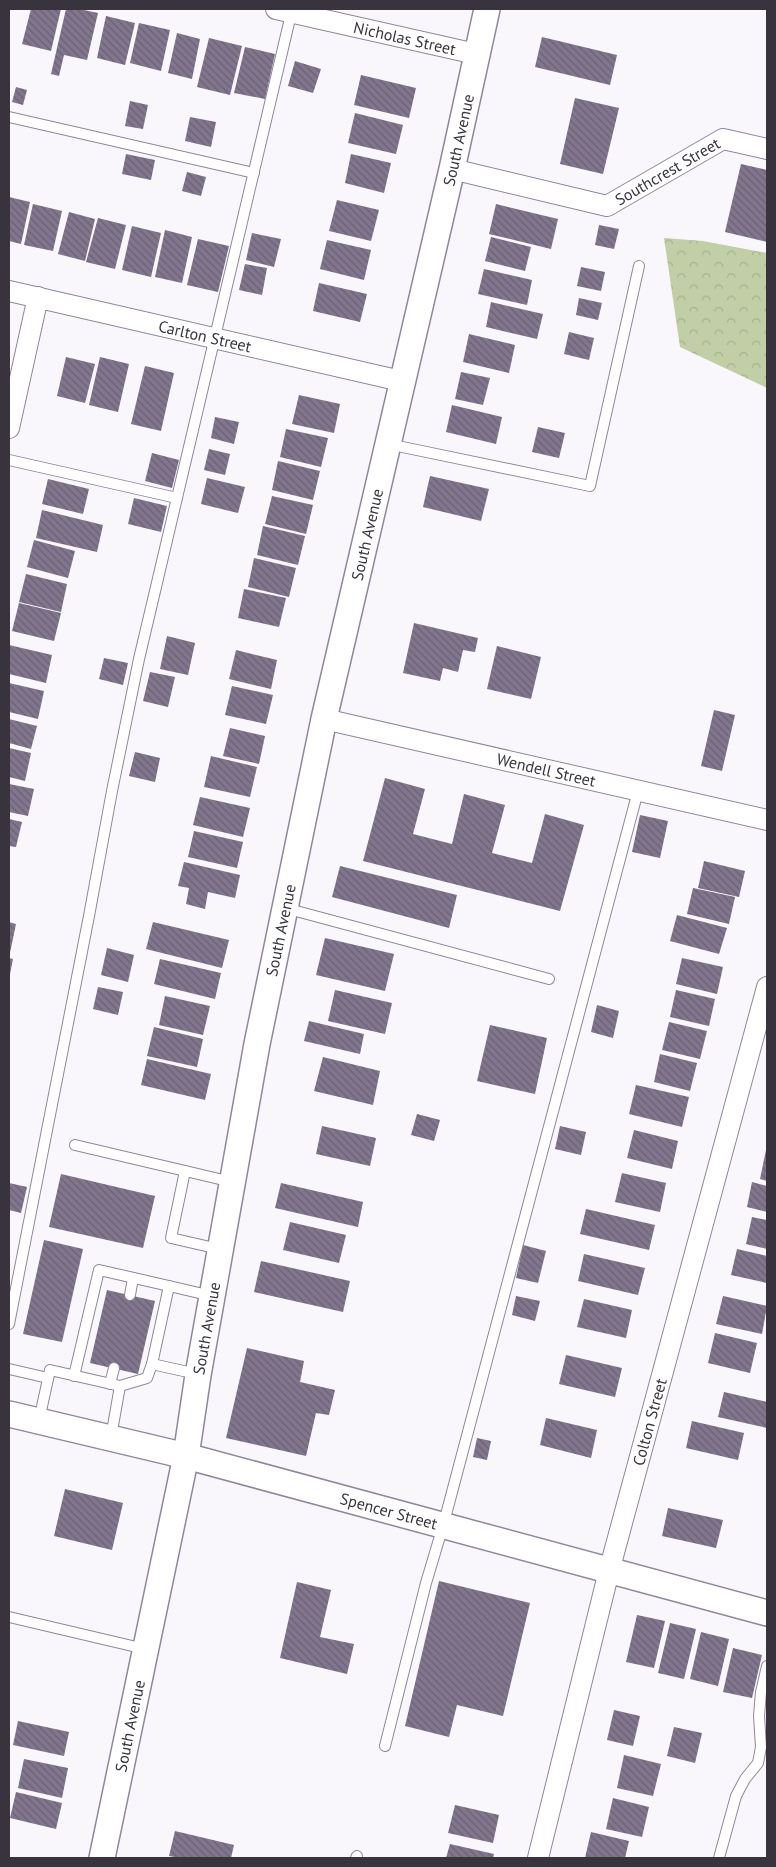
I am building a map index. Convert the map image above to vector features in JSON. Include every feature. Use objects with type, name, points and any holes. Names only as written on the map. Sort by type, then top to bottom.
[{"type":"street","name":"South Avenue","points":[[102,1858],[186,1456],[198,1375],[257,1044],[324,719],[452,169],[487,9]]},
{"type":"street","name":"Nicholas Street","points":[[286,10],[476,54]]},
{"type":"street","name":"Southcrest Street","points":[[452,169],[607,206],[723,139],[767,149]]},
{"type":"street","name":"Carlton Street","points":[[9,291],[402,381]]},
{"type":"street","points":[[9,428],[38,297]]},
{"type":"street","name":"Wendell Street","points":[[324,719],[767,820]]},
{"type":"street","name":"Colton Street","points":[[538,1858],[609,1571],[767,988]]},
{"type":"street","name":"Spencer Street","points":[[9,1414],[186,1456],[767,1613]]},
{"type":"lane","points":[[9,1324],[139,659],[254,173],[286,10]]},
{"type":"lane","points":[[9,117],[254,173]]},
{"type":"lane","points":[[387,444],[590,486],[639,266]]},
{"type":"lane","points":[[9,460],[178,498]]},
{"type":"lane","points":[[385,1746],[426,1583],[443,1526],[638,791]]},
{"type":"lane","points":[[285,908],[548,979]]},
{"type":"lane","points":[[75,1145],[233,1182]]},
{"type":"lane","points":[[185,1171],[170,1238],[221,1250]]},
{"type":"lane","points":[[74,1376],[99,1270],[213,1297]]},
{"type":"lane","points":[[130,1295],[133,1278]]},
{"type":"lane","points":[[39,1421],[50,1370],[115,1385],[147,1378],[170,1286]]},
{"type":"lane","points":[[152,1364],[198,1375]]},
{"type":"lane","points":[[111,1438],[115,1385],[114,1368]]},
{"type":"lane","points":[[9,1369],[48,1378]]},
{"type":"lane","points":[[9,1617],[146,1649]]},
{"type":"lane","points":[[719,1858],[736,1796],[745,1779],[758,1763],[761,1747],[759,1716],[761,1692],[767,1666]]},
{"type":"green space","points":[[664,238],[703,241],[767,253],[767,388],[680,347]]},
{"type":"building","points":[[31,9],[61,9],[51,51],[22,44]]},
{"type":"building","points":[[66,9],[79,9],[98,13],[87,60],[64,55],[59,76],[51,74]]},
{"type":"building","points":[[106,16],[135,23],[125,65],[97,58]]},
{"type":"building","points":[[139,23],[170,30],[161,71],[130,63]]},
{"type":"building","points":[[177,33],[200,39],[192,79],[168,73]]},
{"type":"building","points":[[542,37],[617,55],[610,85],[535,67]]},
{"type":"building","points":[[209,38],[242,46],[230,95],[197,87]]},
{"type":"building","points":[[245,47],[275,54],[265,99],[234,93]]},
{"type":"building","points":[[295,61],[321,69],[313,93],[288,86]]},
{"type":"building","points":[[361,75],[416,88],[409,118],[354,105]]},
{"type":"building","points":[[16,87],[27,90],[23,105],[12,102]]},
{"type":"building","points":[[575,98],[619,108],[603,174],[560,164]]},
{"type":"building","points":[[130,101],[148,105],[143,129],[125,126]]},
{"type":"building","points":[[355,113],[403,125],[396,154],[348,143]]},
{"type":"building","points":[[190,117],[216,122],[211,147],[185,141]]},
{"type":"building","points":[[126,154],[155,160],[151,180],[122,174]]},
{"type":"building","points":[[351,154],[391,163],[384,193],[345,183]]},
{"type":"building","points":[[741,164],[767,170],[767,242],[725,232]]},
{"type":"building","points":[[187,172],[206,177],[201,196],[182,191]]},
{"type":"building","points":[[9,197],[30,202],[21,244],[9,241]]},
{"type":"building","points":[[337,200],[379,210],[371,241],[329,231]]},
{"type":"building","points":[[33,204],[62,211],[53,251],[24,245]]},
{"type":"building","points":[[496,204],[558,219],[551,249],[489,234]]},
{"type":"building","points":[[69,212],[95,219],[85,261],[58,254]]},
{"type":"building","points":[[98,218],[126,225],[115,269],[86,262]]},
{"type":"building","points":[[599,225],[619,229],[614,249],[595,245]]},
{"type":"building","points":[[132,226],[161,233],[151,277],[122,270]]},
{"type":"building","points":[[165,230],[192,237],[182,283],[155,277]]},
{"type":"building","points":[[252,233],[281,239],[274,267],[246,260]]},
{"type":"building","points":[[491,237],[531,247],[525,271],[485,261]]},
{"type":"building","points":[[198,239],[229,246],[218,292],[187,285]]},
{"type":"building","points":[[327,240],[371,250],[364,280],[320,269]]},
{"type":"building","points":[[245,264],[267,268],[262,295],[239,290]]},
{"type":"building","points":[[581,267],[605,272],[601,291],[577,286]]},
{"type":"building","points":[[484,269],[532,280],[527,305],[478,294]]},
{"type":"building","points":[[319,283],[367,294],[360,322],[313,311]]},
{"type":"building","points":[[579,298],[602,303],[598,320],[576,315]]},
{"type":"building","points":[[491,302],[543,314],[537,339],[486,327]]},
{"type":"building","points":[[569,332],[594,338],[589,360],[564,354]]},
{"type":"building","points":[[469,334],[515,345],[509,373],[463,362]]},
{"type":"building","points":[[66,357],[95,364],[85,403],[57,396]]},
{"type":"building","points":[[100,357],[129,364],[118,412],[89,405]]},
{"type":"building","points":[[145,366],[174,373],[161,431],[131,424]]},
{"type":"building","points":[[461,372],[490,378],[483,405],[455,399]]},
{"type":"building","points":[[299,395],[340,404],[334,433],[292,424]]},
{"type":"building","points":[[452,405],[502,417],[496,444],[446,432]]},
{"type":"building","points":[[215,417],[239,422],[234,444],[211,438]]},
{"type":"building","points":[[538,427],[565,433],[559,458],[532,452]]},
{"type":"building","points":[[286,429],[328,438],[321,467],[280,457]]},
{"type":"building","points":[[209,449],[230,454],[225,475],[204,470]]},
{"type":"building","points":[[152,453],[179,460],[172,488],[145,481]]},
{"type":"building","points":[[278,461],[320,471],[313,500],[272,490]]},
{"type":"building","points":[[430,476],[489,489],[481,521],[423,507]]},
{"type":"building","points":[[207,478],[245,487],[238,513],[201,504]]},
{"type":"building","points":[[48,479],[89,489],[83,514],[42,504]]},
{"type":"building","points":[[272,496],[313,505],[306,534],[265,524]]},
{"type":"building","points":[[134,498],[167,506],[161,532],[128,524]]},
{"type":"building","points":[[42,510],[103,525],[97,552],[36,538]]},
{"type":"building","points":[[263,526],[305,536],[298,565],[257,555]]},
{"type":"building","points":[[34,540],[75,551],[68,578],[27,567]]},
{"type":"building","points":[[254,558],[296,568],[289,597],[248,587]]},
{"type":"building","points":[[26,574],[67,584],[61,612],[19,602]]},
{"type":"building","points":[[244,589],[286,598],[279,627],[238,618]]},
{"type":"building","points":[[19,603],[61,613],[54,641],[12,631]]},
{"type":"building","points":[[414,623],[478,638],[475,652],[463,650],[458,672],[443,668],[440,681],[403,673]]},
{"type":"building","points":[[167,636],[195,643],[188,675],[160,669]]},
{"type":"building","points":[[9,645],[52,655],[46,683],[9,674]]},
{"type":"building","points":[[497,646],[541,657],[531,699],[487,689]]},
{"type":"building","points":[[236,650],[277,660],[271,689],[229,679]]},
{"type":"building","points":[[104,658],[128,663],[123,685],[99,679]]},
{"type":"building","points":[[150,672],[175,677],[168,707],[143,701]]},
{"type":"building","points":[[9,683],[44,691],[38,719],[9,712]]},
{"type":"building","points":[[232,686],[273,695],[266,724],[225,715]]},
{"type":"building","points":[[714,710],[735,715],[722,771],[701,766]]},
{"type":"building","points":[[9,719],[37,726],[31,749],[9,743]]},
{"type":"building","points":[[230,728],[265,736],[259,764],[223,756]]},
{"type":"building","points":[[9,748],[31,753],[25,781],[9,777]]},
{"type":"building","points":[[135,752],[160,758],[155,782],[129,776]]},
{"type":"building","points":[[211,756],[257,767],[250,797],[204,787]]},
{"type":"building","points":[[385,778],[425,789],[413,834],[452,844],[464,794],[505,805],[492,853],[532,863],[545,814],[584,825],[560,911],[363,861]]},
{"type":"building","points":[[9,784],[34,789],[28,816],[9,812]]},
{"type":"building","points":[[200,797],[250,808],[243,837],[193,825]]},
{"type":"building","points":[[640,815],[668,821],[660,858],[632,852]]},
{"type":"building","points":[[9,819],[22,822],[16,847],[9,846]]},
{"type":"building","points":[[194,831],[243,842],[237,868],[188,857]]},
{"type":"building","points":[[704,861],[745,871],[739,897],[698,888]]},
{"type":"building","points":[[184,862],[240,875],[235,898],[208,892],[205,909],[186,904],[189,888],[178,886]]},
{"type":"building","points":[[340,866],[457,895],[449,928],[332,897]]},
{"type":"building","points":[[693,888],[735,897],[729,924],[687,914]]},
{"type":"building","points":[[677,915],[727,928],[719,954],[670,941]]},
{"type":"building","points":[[9,922],[16,924],[10,953],[9,952]]},
{"type":"building","points":[[153,922],[229,940],[222,968],[146,949]]},
{"type":"building","points":[[325,938],[394,954],[385,991],[316,975]]},
{"type":"building","points":[[107,948],[134,955],[128,982],[101,975]]},
{"type":"building","points":[[9,958],[13,959],[10,974],[9,974]]},
{"type":"building","points":[[682,958],[723,967],[717,994],[676,984]]},
{"type":"building","points":[[160,959],[221,973],[215,999],[154,984]]},
{"type":"building","points":[[98,987],[123,992],[118,1015],[93,1009]]},
{"type":"building","points":[[335,990],[392,1003],[385,1034],[328,1021]]},
{"type":"building","points":[[676,990],[715,999],[709,1026],[670,1017]]},
{"type":"building","points":[[165,996],[210,1006],[203,1035],[159,1025]]},
{"type":"building","points":[[597,1005],[619,1011],[613,1038],[591,1032]]},
{"type":"building","points":[[309,1021],[364,1034],[360,1054],[304,1041]]},
{"type":"building","points":[[669,1022],[707,1031],[700,1059],[662,1050]]},
{"type":"building","points":[[490,1025],[547,1038],[535,1094],[477,1081]]},
{"type":"building","points":[[154,1027],[203,1039],[197,1067],[147,1056]]},
{"type":"building","points":[[660,1054],[697,1063],[690,1091],[654,1082]]},
{"type":"building","points":[[323,1057],[380,1071],[373,1105],[314,1091]]},
{"type":"building","points":[[147,1059],[211,1074],[205,1100],[141,1085]]},
{"type":"building","points":[[636,1085],[689,1097],[682,1127],[629,1114]]},
{"type":"building","points":[[417,1114],[440,1120],[434,1141],[411,1135]]},
{"type":"building","points":[[322,1126],[376,1138],[370,1166],[316,1154]]},
{"type":"building","points":[[560,1126],[586,1132],[581,1155],[555,1149]]},
{"type":"building","points":[[634,1130],[678,1141],[672,1169],[627,1158]]},
{"type":"building","points":[[767,1150],[767,1181],[760,1179]]},
{"type":"building","points":[[622,1173],[666,1183],[660,1212],[615,1202]]},
{"type":"building","points":[[61,1174],[155,1196],[143,1248],[49,1227]]},
{"type":"building","points":[[752,1182],[767,1186],[767,1212],[747,1207]]},
{"type":"building","points":[[9,1183],[27,1187],[21,1213],[9,1210]]},
{"type":"building","points":[[281,1183],[363,1202],[358,1227],[275,1208]]},
{"type":"building","points":[[586,1209],[655,1225],[649,1250],[580,1234]]},
{"type":"building","points":[[752,1217],[767,1220],[767,1249],[746,1244]]},
{"type":"building","points":[[290,1222],[346,1235],[339,1263],[283,1250]]},
{"type":"building","points":[[44,1240],[83,1249],[62,1342],[23,1334]]},
{"type":"building","points":[[523,1245],[546,1251],[538,1283],[516,1278]]},
{"type":"building","points":[[737,1249],[767,1256],[767,1283],[731,1275]]},
{"type":"building","points":[[584,1254],[645,1268],[638,1295],[578,1281]]},
{"type":"building","points":[[261,1261],[350,1281],[343,1312],[254,1292]]},
{"type":"building","points":[[107,1290],[155,1301],[138,1374],[90,1363]]},
{"type":"building","points":[[516,1296],[540,1301],[535,1321],[512,1315]]},
{"type":"building","points":[[723,1296],[767,1306],[762,1334],[716,1324]]},
{"type":"building","points":[[584,1299],[632,1310],[626,1338],[577,1327]]},
{"type":"building","points":[[715,1333],[757,1343],[750,1373],[708,1363]]},
{"type":"building","points":[[247,1348],[304,1361],[300,1382],[335,1390],[329,1415],[316,1413],[306,1456],[226,1438]]},
{"type":"building","points":[[566,1355],[622,1368],[615,1397],[559,1384]]},
{"type":"building","points":[[724,1392],[767,1402],[767,1428],[718,1417]]},
{"type":"building","points":[[546,1418],[597,1430],[591,1458],[540,1445]]},
{"type":"building","points":[[692,1421],[744,1433],[738,1460],[686,1448]]},
{"type":"building","points":[[477,1438],[491,1441],[487,1460],[473,1457]]},
{"type":"building","points":[[65,1489],[123,1503],[112,1550],[54,1536]]},
{"type":"building","points":[[668,1508],[723,1520],[716,1548],[662,1536]]},
{"type":"building","points":[[439,1581],[530,1603],[503,1716],[457,1705],[449,1737],[405,1726]]},
{"type":"building","points":[[297,1582],[331,1590],[320,1637],[354,1644],[347,1674],[280,1658]]},
{"type":"building","points":[[637,1615],[665,1621],[654,1668],[626,1662]]},
{"type":"building","points":[[670,1623],[696,1629],[684,1679],[658,1673]]},
{"type":"building","points":[[701,1632],[729,1639],[718,1686],[690,1679]]},
{"type":"building","points":[[733,1648],[762,1655],[752,1698],[723,1692]]},
{"type":"building","points":[[614,1710],[640,1716],[633,1746],[607,1740]]},
{"type":"building","points":[[18,1721],[69,1732],[64,1756],[13,1745]]},
{"type":"building","points":[[674,1727],[702,1733],[695,1763],[667,1756]]},
{"type":"building","points":[[624,1755],[661,1764],[653,1796],[617,1788]]},
{"type":"building","points":[[24,1759],[68,1768],[62,1798],[18,1788]]},
{"type":"building","points":[[16,1792],[62,1803],[56,1829],[10,1818]]},
{"type":"building","points":[[613,1798],[649,1807],[642,1837],[606,1829]]},
{"type":"building","points":[[455,1805],[499,1815],[493,1843],[448,1833]]},
{"type":"building","points":[[175,1831],[234,1845],[231,1858],[180,1858],[169,1856]]},
{"type":"building","points":[[591,1832],[629,1841],[625,1858],[585,1858]]},
{"type":"building","points":[[450,1844],[494,1854],[493,1858],[446,1858]]}]
